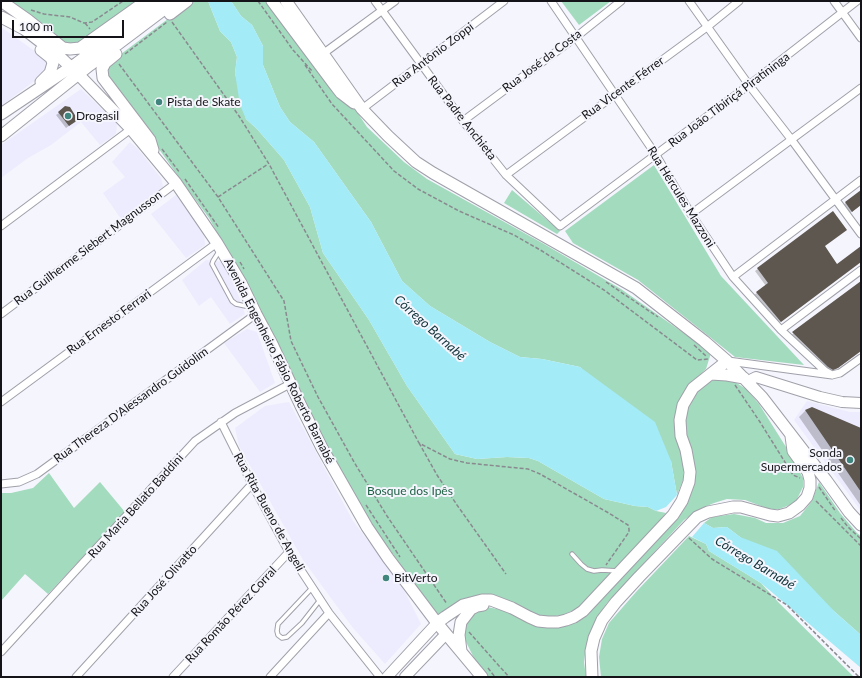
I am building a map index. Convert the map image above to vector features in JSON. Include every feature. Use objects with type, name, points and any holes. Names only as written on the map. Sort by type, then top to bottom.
[{"type":"main road","points":[[1,1],[63,48],[70,49],[80,48],[146,1]]},
{"type":"main road","points":[[1,136],[75,71],[160,1]]},
{"type":"main road","points":[[1,114],[75,71],[175,1]]},
{"type":"main road","points":[[154,156],[150,140],[106,84],[103,78],[102,69],[105,63],[119,51],[187,1]]},
{"type":"main road","points":[[272,1],[338,88],[351,101],[362,109]]},
{"type":"main road","points":[[286,1],[362,109],[416,162],[636,288],[704,340],[747,381],[791,435],[849,512],[861,525]]},
{"type":"main road","points":[[2,18],[48,56],[53,63],[50,73],[35,87],[28,97]]},
{"type":"main road","name":"Avenida Engenheiro Fábio Roberto Barnabé","points":[[2,18],[24,29],[75,71],[131,129],[176,183],[219,246],[241,283],[322,448],[367,527],[388,558],[441,620],[446,634],[482,677]]},
{"type":"main road","points":[[441,620],[463,605],[487,600],[512,608],[538,621],[558,622],[574,617],[583,611],[673,515],[682,501],[689,482],[690,472],[686,450],[681,436],[680,420],[683,405],[693,388],[727,361]]},
{"type":"main road","points":[[711,374],[728,375],[747,381]]},
{"type":"main road","points":[[592,677],[591,651],[594,638],[602,620],[639,577],[697,517],[712,511],[733,507],[741,507],[778,516],[789,513],[800,505],[807,497],[810,488],[808,472],[793,451],[791,435]]},
{"type":"main road","points":[[461,652],[459,635],[462,622],[471,609],[477,606],[501,604]]},
{"type":"street","name":"Rua Padre Anchieta","points":[[375,1],[463,121],[506,174],[560,226]]},
{"type":"street","points":[[324,54],[395,1]]},
{"type":"street","name":"Rua Antônio Zoppi","points":[[362,109],[504,1]]},
{"type":"street","name":"Rua Hércules Mazzoni","points":[[551,1],[656,155],[691,214],[733,277],[781,330],[825,371],[832,375]]},
{"type":"street","name":"Rua José da Costa","points":[[463,121],[576,37],[621,1]]},
{"type":"street","points":[[689,1],[749,85],[861,234]]},
{"type":"street","name":"Rua Vicente Férrer","points":[[506,174],[707,27],[739,1]]},
{"type":"street","points":[[834,1],[861,38]]},
{"type":"street","name":"Rua João Tibiriçá Piratininga","points":[[560,226],[749,85],[857,1]]},
{"type":"street","points":[[691,214],[861,88]]},
{"type":"street","points":[[1,226],[131,129]]},
{"type":"street","points":[[733,277],[861,180]]},
{"type":"street","name":"Rua Guilherme Siebert Magnusson","points":[[1,314],[176,183]]},
{"type":"street","name":"Rua Ernesto Ferrari","points":[[1,402],[219,246]]},
{"type":"street","points":[[781,330],[861,270]]},
{"type":"street","name":"Rua Thereza D'Alessandro Guidolim","points":[[1,484],[19,482],[37,474],[254,310]]},
{"type":"street","points":[[727,361],[832,375],[840,373],[861,358]]},
{"type":"street","points":[[773,368],[773,381]]},
{"type":"street","points":[[747,381],[756,377],[773,381],[820,397],[842,402],[861,403]]},
{"type":"street","name":"Rua Maria Bellato Baddini","points":[[1,652],[195,441],[235,413],[290,384]]},
{"type":"street","name":"Rua Rita Bueno de Angeli","points":[[221,422],[252,484],[289,552],[329,613],[380,677]]},
{"type":"street","name":"Rua José Olivatto","points":[[76,677],[252,484]]},
{"type":"street","name":"Rua Romão Pérez Corral","points":[[172,677],[289,552]]},
{"type":"street","points":[[270,677],[329,613]]},
{"type":"street","points":[[387,677],[441,620]]},
{"type":"street","points":[[405,677],[446,634]]},
{"type":"lane","points":[[219,246],[212,264],[232,301],[236,304],[254,310]]},
{"type":"lane","points":[[572,554],[587,569],[594,571],[622,571]]},
{"type":"lane","points":[[312,588],[278,624],[278,635],[282,638],[287,638],[302,623],[320,600]]},
{"type":"path","points":[[25,7],[38,13],[70,17],[84,22],[92,22],[123,1]]},
{"type":"path","points":[[258,1],[332,104],[394,171],[418,189],[459,211],[514,235],[542,251],[604,290],[697,360],[710,358]]},
{"type":"path","points":[[122,56],[170,20],[239,116],[269,164],[437,475],[506,574]]},
{"type":"path","points":[[84,22],[90,31]]},
{"type":"path","points":[[116,61],[218,197],[284,301],[291,341],[318,397],[354,462],[387,516],[447,605],[441,620]]},
{"type":"path","points":[[218,197],[269,164]]},
{"type":"path","points":[[732,380],[793,475],[797,478],[803,478]]},
{"type":"path","points":[[419,443],[450,458],[467,463],[528,469],[540,474],[607,512],[628,526],[629,532],[602,570]]},
{"type":"path","points":[[816,493],[818,487]]},
{"type":"path","points":[[815,499],[861,546]]},
{"type":"path","points":[[686,539],[688,537],[712,559],[787,605],[859,677]]},
{"type":"path","points":[[459,635],[466,629],[509,677]]},
{"type":"shaded area","points":[[1,27],[47,60],[45,73],[1,106]]},
{"type":"shaded area","points":[[81,89],[117,123],[116,134],[100,145],[81,122],[51,145],[28,158],[1,178],[1,145]]},
{"type":"shaded area","points":[[130,142],[138,149],[161,178],[163,187],[121,219],[103,193],[125,177],[112,162]]},
{"type":"shaded area","points":[[176,195],[204,232],[205,245],[186,258],[151,214]]},
{"type":"shaded area","points":[[206,260],[222,262],[236,288],[245,314],[230,324],[211,297],[199,306],[182,280]]},
{"type":"shaded area","points":[[247,329],[257,332],[275,383],[260,392],[224,343]]},
{"type":"shaded area","points":[[807,401],[850,412],[861,412],[861,511],[794,420]]},
{"type":"shaded area","points":[[289,402],[353,521],[401,584],[421,624],[385,664],[353,628],[303,560],[239,446],[235,428],[265,406]]},
{"type":"green space","points":[[6,1],[142,1],[78,43],[66,45]]},
{"type":"green space","name":"Bosque dos Ipês","points":[[192,1],[208,1],[220,31],[231,42],[237,57],[235,73],[246,119],[257,129],[284,160],[310,207],[323,253],[369,320],[407,386],[455,454],[477,459],[507,457],[529,458],[538,461],[604,499],[635,506],[648,507],[656,511],[666,513],[635,549],[578,608],[563,615],[548,617],[535,614],[516,604],[504,600],[437,616],[378,533],[324,446],[259,309],[209,218],[109,79],[109,63]]},
{"type":"green space","points":[[231,1],[267,1],[353,106],[367,127],[404,162],[427,179],[621,289],[711,353],[706,369],[689,385],[680,401],[675,418],[676,434],[684,465],[683,480],[677,495],[671,461],[580,367],[542,359],[520,357],[490,342],[430,306],[402,281],[371,222],[314,142],[290,122],[280,107],[263,65],[263,46],[252,25],[241,16]]},
{"type":"green space","points":[[561,1],[611,1],[579,25]]},
{"type":"green space","points":[[654,165],[721,276],[804,365],[735,357],[638,280],[573,243],[565,231]]},
{"type":"green space","points":[[512,190],[560,231],[557,234],[504,203]]},
{"type":"green space","points":[[721,378],[732,380],[746,389],[759,404],[786,447],[803,478],[803,487],[796,501],[779,509],[769,509],[745,500],[727,499],[700,509],[684,520],[607,603],[596,619],[586,647],[584,662],[586,677],[489,677],[474,658],[464,638],[464,628],[470,614],[487,607],[511,613],[522,620],[549,628],[565,626],[579,621],[590,612],[673,523],[686,506],[695,476],[694,460],[685,427],[688,406],[695,393],[709,382]]},
{"type":"green space","points":[[49,473],[74,508],[100,482],[125,512],[48,594],[25,574],[1,601],[1,493],[11,493],[33,488]]},
{"type":"green space","points":[[819,482],[840,513],[861,536],[861,635],[835,612],[727,527],[713,528],[704,523],[712,517],[734,514],[755,518],[766,523],[783,523],[800,516],[812,501]]},
{"type":"green space","points":[[689,536],[706,544],[709,551],[761,583],[779,603],[854,677],[601,677],[599,657],[602,639],[609,623]]},
{"type":"water","name":"Córrego Barnabé","points":[[208,1],[231,1],[241,16],[252,25],[263,46],[263,65],[280,107],[290,122],[314,142],[371,222],[402,281],[430,306],[490,342],[520,357],[542,359],[580,367],[655,422],[671,461],[677,495],[666,507],[656,511],[648,507],[635,506],[604,499],[538,461],[529,458],[507,457],[477,459],[455,454],[407,386],[369,320],[323,253],[310,207],[284,160],[257,129],[246,119],[240,105],[235,73],[237,57],[231,42],[220,31]]},
{"type":"water","name":"Córrego Barnabé","points":[[704,523],[713,528],[727,527],[740,537],[777,551],[835,612],[861,635],[861,668],[761,583],[709,551],[706,544],[692,537]]},
{"type":"building","name":"Drogasil","points":[[65,106],[70,107],[78,120],[69,126],[58,112]]},
{"type":"building","points":[[861,190],[861,205],[852,212],[845,202]]},
{"type":"building","points":[[833,211],[847,230],[825,246],[837,264],[861,246],[861,262],[781,322],[756,292],[768,283],[757,268]]},
{"type":"building","points":[[861,281],[861,351],[833,370],[792,332]]},
{"type":"building","name":"Sonda Supermercados","points":[[812,407],[861,428],[861,492],[805,410]]},
{"type":"place","name":"Pista de Skate","points":[[159,102]]},
{"type":"place","name":"Drogasil","points":[[68,116]]},
{"type":"place","name":"Sonda Supermercados","points":[[850,460]]},
{"type":"place","name":"BitVerto","points":[[386,578]]}]
